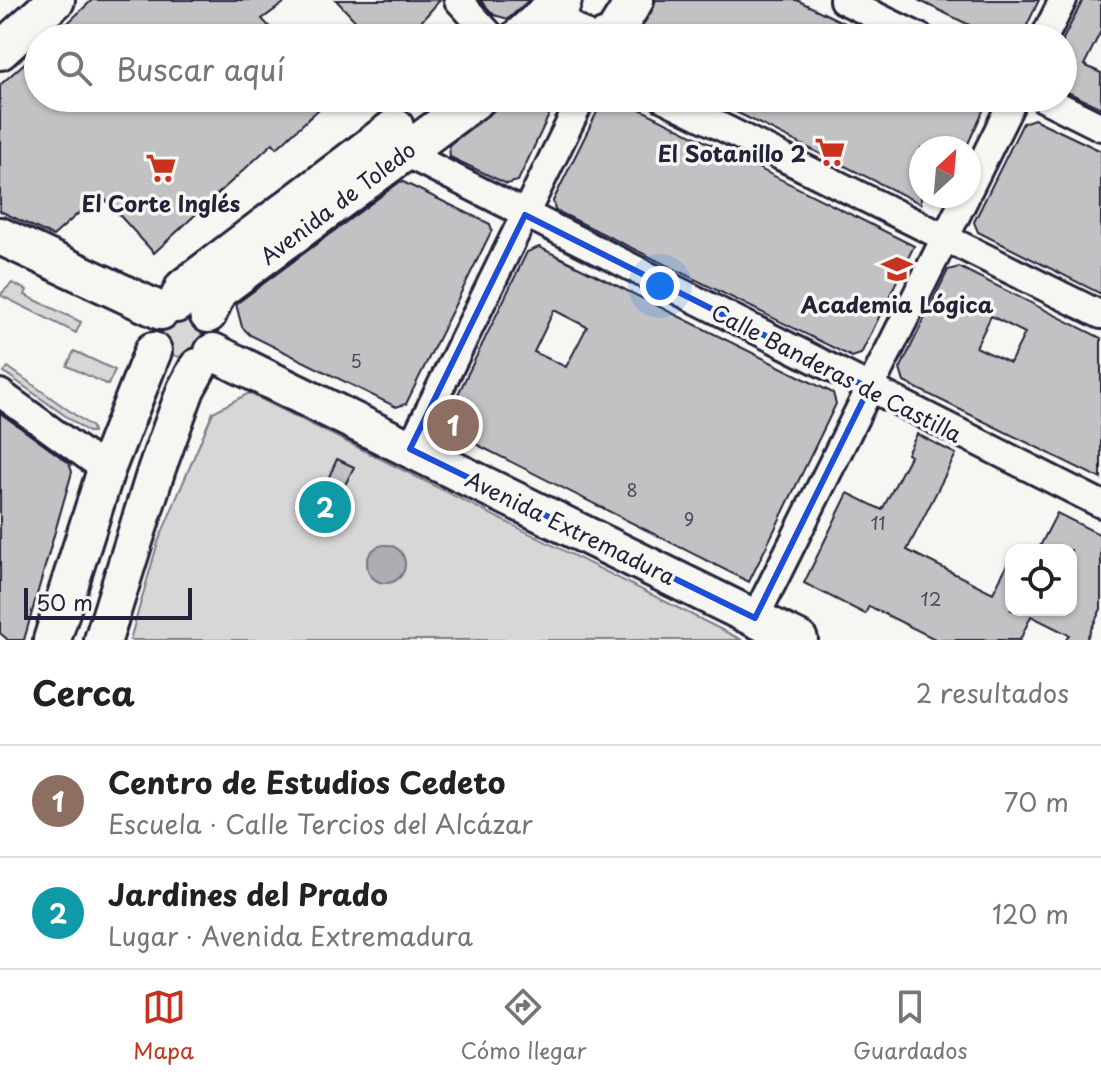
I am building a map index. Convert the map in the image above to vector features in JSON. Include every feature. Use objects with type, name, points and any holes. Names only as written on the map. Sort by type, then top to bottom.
[{"type":"main road","points":[[30,24],[56,0]]},
{"type":"main road","points":[[534,24],[561,0]]},
{"type":"main road","points":[[561,0],[562,24]]},
{"type":"main road","points":[[620,24],[635,0]]},
{"type":"main road","points":[[0,51],[24,29]]},
{"type":"main road","name":"Avenida de Toledo","points":[[170,323],[184,287],[416,112]]},
{"type":"main road","name":"Avenida de Toledo","points":[[170,323],[218,291],[459,112]]},
{"type":"main road","name":"Avenida Extremadura","points":[[0,236],[170,323]]},
{"type":"main road","name":"Avenida Extremadura","points":[[0,258],[170,323]]},
{"type":"main road","points":[[52,640],[106,470],[170,323],[216,334],[186,389],[157,468],[103,640]]},
{"type":"main road","name":"Avenida Extremadura","points":[[170,323],[163,364],[172,368],[205,359],[410,449],[799,640]]},
{"type":"street","points":[[458,0],[480,24]]},
{"type":"street","points":[[843,0],[892,24]]},
{"type":"street","points":[[1051,24],[1063,0]]},
{"type":"street","points":[[410,449],[575,112]]},
{"type":"street","points":[[691,112],[1101,315]]},
{"type":"street","points":[[981,165],[1007,112]]},
{"type":"street","points":[[1071,112],[1101,127]]},
{"type":"street","name":"Calle Banderas de Castilla","points":[[403,152],[1101,504]]},
{"type":"street","points":[[755,618],[960,208]]},
{"type":"street","points":[[0,393],[106,470]]},
{"type":"highlighted area","points":[[525,215],[869,388],[755,618],[410,449]]},
{"type":"shaded area","points":[[12,283],[27,290],[25,295],[81,322],[76,333],[0,295]]},
{"type":"shaded area","points":[[182,317],[196,323],[202,337],[196,351],[182,357],[168,351],[162,337],[168,323]]},
{"type":"shaded area","points":[[74,351],[115,370],[108,385],[67,366]]},
{"type":"shaded area","points":[[8,367],[92,427],[93,432],[88,432],[4,372]]},
{"type":"shaded area","points":[[249,393],[742,640],[130,640],[158,542],[213,412]],"holes":[[[397,550],[404,560],[400,577],[383,583],[369,572],[367,561]]]},
{"type":"shaded area","points":[[386,545],[399,551],[405,564],[399,577],[386,583],[373,577],[367,564],[373,551]]},
{"type":"building","points":[[92,0],[288,0],[262,19],[267,24],[67,24]]},
{"type":"building","points":[[336,0],[440,0],[419,24],[358,24]]},
{"type":"building","points":[[480,0],[529,0],[508,19],[494,15]]},
{"type":"building","points":[[656,0],[797,0],[846,24],[643,24]]},
{"type":"building","points":[[918,0],[1039,0],[1028,24],[967,24]]},
{"type":"building","points":[[1083,0],[1101,0],[1101,31],[1084,65],[1101,73],[1101,108],[1077,97],[1077,24],[1071,24]]},
{"type":"building","name":"El Corte Inglés","points":[[24,64],[24,112],[316,112],[277,148],[273,143],[154,253],[100,194],[53,236],[0,211],[0,85]]},
{"type":"building","points":[[492,112],[550,112],[518,181],[507,184],[450,157],[449,145]]},
{"type":"building","points":[[597,112],[646,112],[914,246],[861,354],[852,357],[555,210],[553,201]]},
{"type":"building","points":[[736,112],[983,112],[972,136],[909,136],[909,198]]},
{"type":"building","points":[[1034,119],[1101,151],[1101,294],[978,232],[974,222],[1023,123]]},
{"type":"building","points":[[401,181],[490,224],[492,230],[406,404],[396,407],[250,335],[242,327],[236,304]]},
{"type":"building","points":[[539,247],[833,393],[836,404],[749,582],[448,430],[446,419],[527,252]],"holes":[[[554,310],[587,327],[566,367],[534,352]]]},
{"type":"building","points":[[959,267],[1101,338],[1101,479],[904,382],[900,369],[948,270]],"holes":[[[991,316],[1025,333],[1010,363],[976,347]]]},
{"type":"building","points":[[0,413],[69,463],[72,472],[24,640],[8,640],[0,633]]},
{"type":"building","points":[[917,434],[956,454],[907,550],[993,593],[1005,569],[1005,616],[1031,616],[1020,640],[937,640],[869,606],[865,614],[804,583],[848,493],[882,510],[910,456],[907,454]]},
{"type":"building","points":[[337,459],[354,467],[344,487],[328,479]]},
{"type":"building","points":[[1057,513],[1101,535],[1101,609],[1086,640],[1066,640],[1069,635],[1031,616],[1077,616],[1077,544],[1041,544]]},
{"type":"place","name":"El Sotanillo 2","points":[[830,152]]},
{"type":"place","name":"El Corte Inglés","points":[[161,168]]},
{"type":"place","name":"Academia Lógica","points":[[897,269]]},
{"type":"place","name":"Centro de Estudios Cedeto","points":[[453,425]]},
{"type":"place","name":"Jardines del Prado","points":[[325,507]]}]
